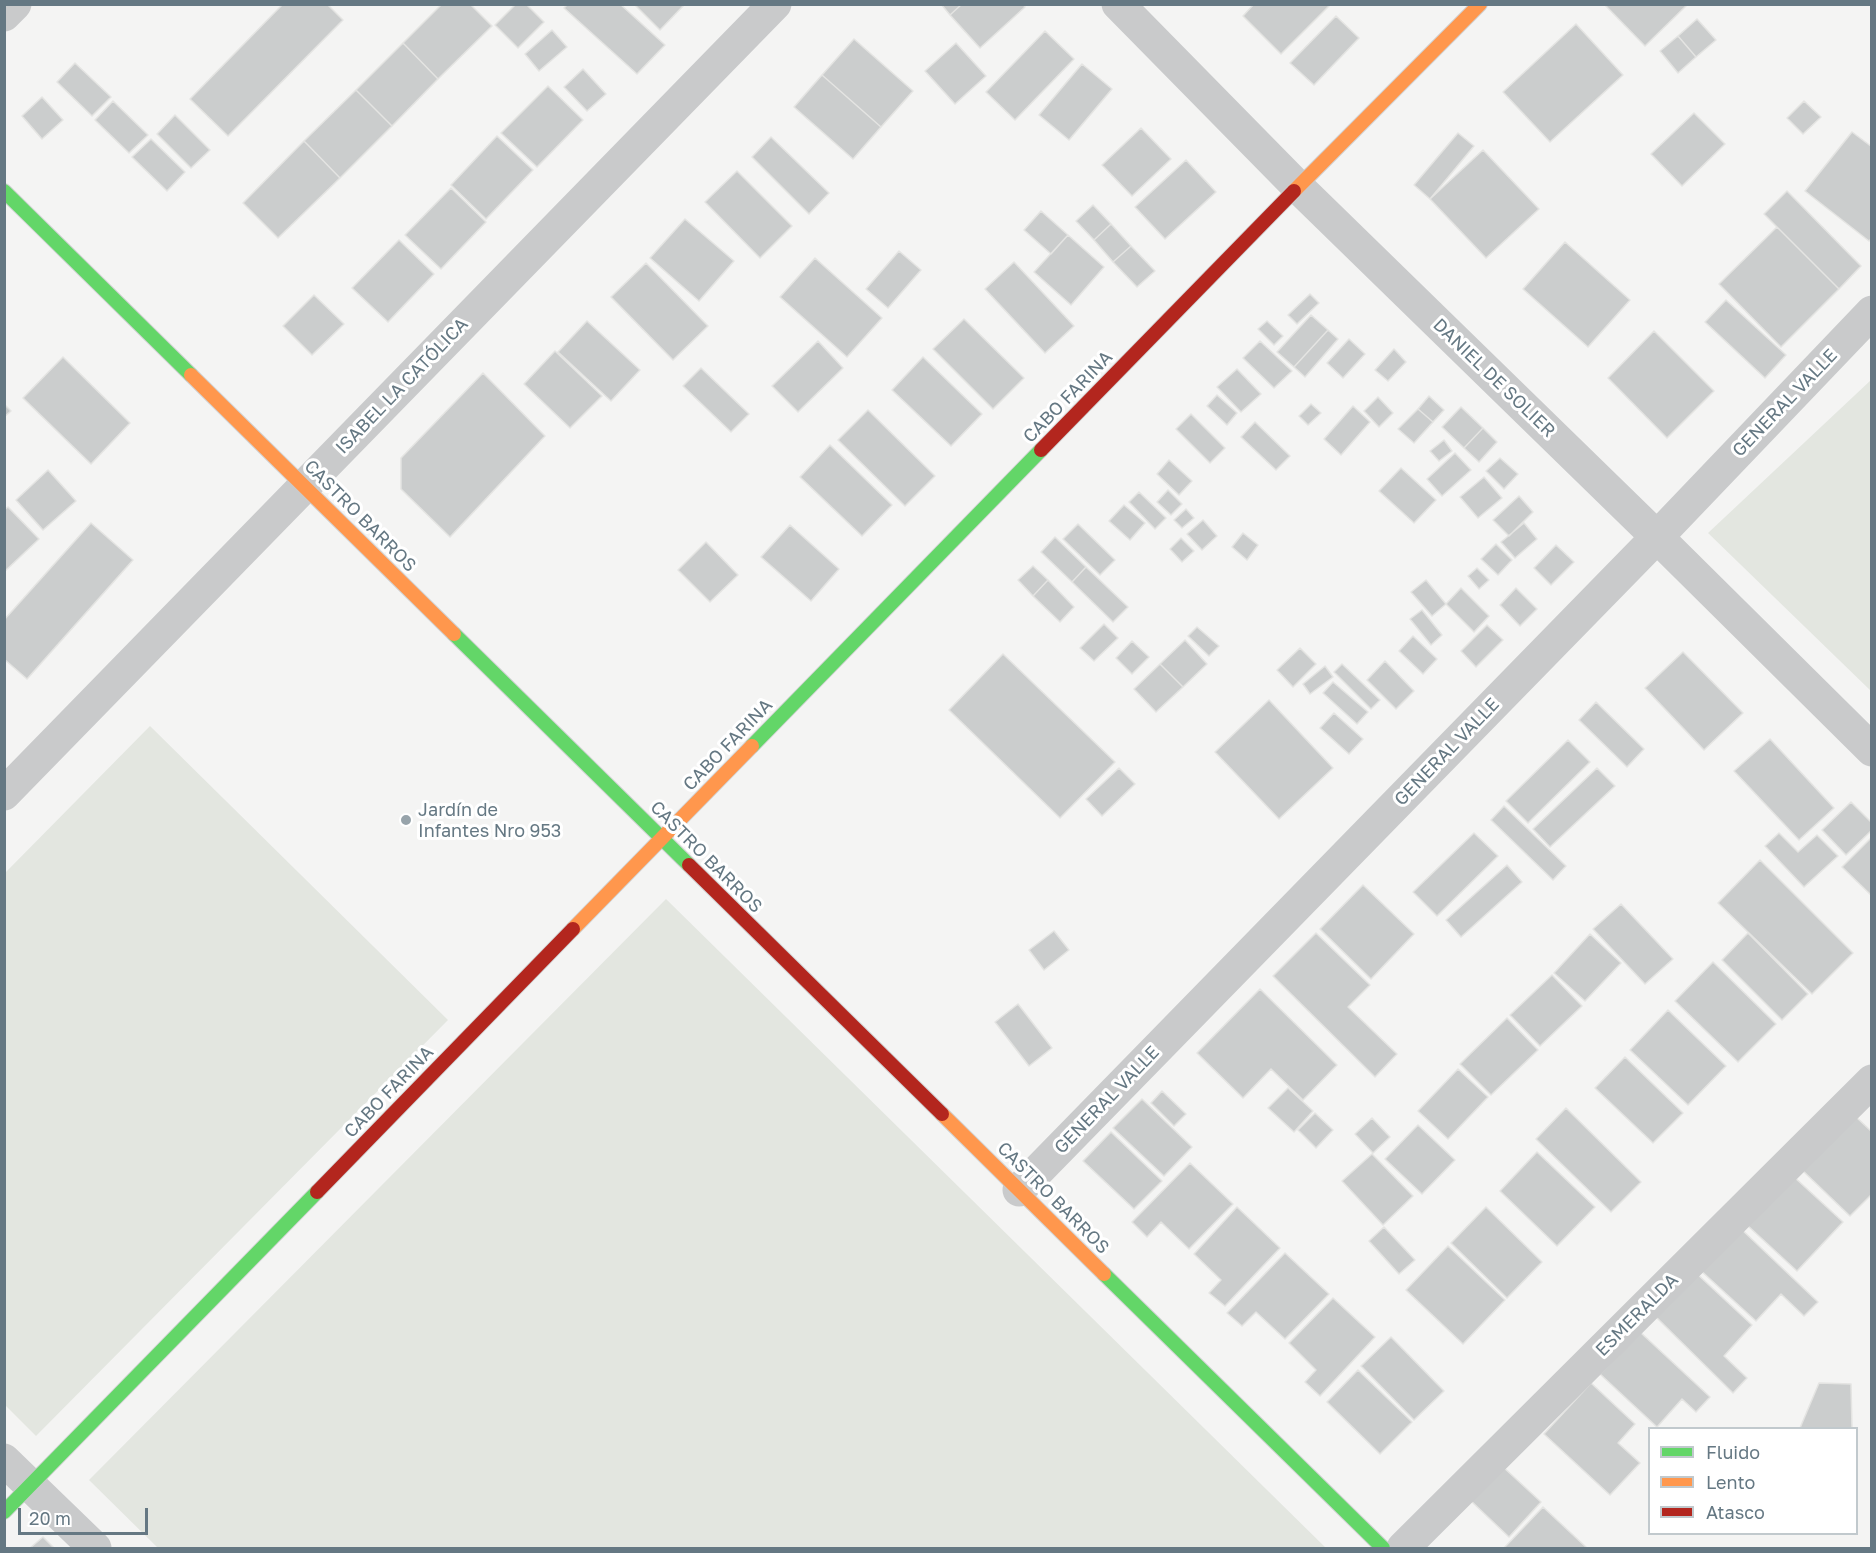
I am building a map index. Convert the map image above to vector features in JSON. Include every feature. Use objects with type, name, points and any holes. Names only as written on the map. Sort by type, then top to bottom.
[{"type":"street","points":[[4,15],[15,4]]},
{"type":"street","name":"ISABEL LA CATÓLICA","points":[[4,794],[775,4]]},
{"type":"street","name":"DANIEL DE SOLIER","points":[[1118,4],[1298,187],[1872,750]]},
{"type":"street","name":"CABO FARINA","points":[[4,1512],[1298,187],[1480,4]]},
{"type":"street","name":"CASTRO BARROS","points":[[4,191],[1383,1548]]},
{"type":"street","name":"GENERAL VALLE","points":[[1019,1190],[1657,537],[1872,312]]},
{"type":"street","name":"ESMERALDA","points":[[1403,1548],[1872,1081]]},
{"type":"street","points":[[4,1460],[95,1548]]},
{"type":"shaded area","points":[[1871,380],[1871,691],[1708,533]]},
{"type":"shaded area","points":[[150,726],[448,1020],[36,1436],[5,1405],[5,873]]},
{"type":"shaded area","points":[[666,899],[1326,1548],[158,1548],[89,1480]]},
{"type":"building","points":[[283,4],[327,4],[343,20],[228,136],[190,99]]},
{"type":"building","points":[[442,4],[470,4],[492,26],[438,79],[403,43]]},
{"type":"building","points":[[516,4],[526,4],[544,22],[518,48],[495,25]]},
{"type":"building","points":[[568,4],[620,4],[665,45],[637,74],[564,8]]},
{"type":"building","points":[[634,4],[685,4],[660,30]]},
{"type":"building","points":[[941,4],[962,4],[950,15]]},
{"type":"building","points":[[962,4],[1023,4],[1025,7],[980,48],[950,15]]},
{"type":"building","points":[[1254,4],[1328,4],[1329,6],[1281,54],[1243,16]]},
{"type":"building","points":[[1604,4],[1688,4],[1645,46]]},
{"type":"building","points":[[1336,16],[1359,38],[1314,85],[1290,63]]},
{"type":"building","points":[[1697,19],[1716,40],[1696,57],[1678,36]]},
{"type":"building","points":[[1576,24],[1623,75],[1550,142],[1503,92]]},
{"type":"building","points":[[552,30],[567,47],[539,71],[525,54]]},
{"type":"building","points":[[1045,31],[1074,59],[1015,120],[986,92]]},
{"type":"building","points":[[1678,36],[1696,57],[1678,73],[1660,51]]},
{"type":"building","points":[[854,39],[913,91],[881,127],[822,75]]},
{"type":"building","points":[[403,43],[438,79],[392,126],[356,90]]},
{"type":"building","points":[[956,43],[986,76],[955,104],[925,71]]},
{"type":"building","points":[[75,63],[111,97],[92,116],[57,82]]},
{"type":"building","points":[[1082,64],[1112,89],[1069,140],[1039,115]]},
{"type":"building","points":[[583,69],[606,94],[587,111],[564,87]]},
{"type":"building","points":[[822,75],[881,127],[853,159],[794,107]]},
{"type":"building","points":[[548,86],[583,120],[537,167],[501,133]]},
{"type":"building","points":[[356,90],[392,126],[340,178],[304,141]]},
{"type":"building","points":[[42,97],[63,120],[42,139],[22,116]]},
{"type":"building","points":[[113,101],[148,135],[129,153],[95,120]]},
{"type":"building","points":[[1804,101],[1821,117],[1803,134],[1787,118]]},
{"type":"building","points":[[1694,113],[1725,144],[1682,186],[1651,154]]},
{"type":"building","points":[[175,115],[210,150],[191,168],[157,134]]},
{"type":"building","points":[[1141,128],[1171,159],[1132,196],[1102,165]]},
{"type":"building","points":[[1852,132],[1872,147],[1872,238],[1869,241],[1805,191]]},
{"type":"building","points":[[1458,133],[1474,146],[1430,199],[1414,185]]},
{"type":"building","points":[[497,136],[533,170],[486,219],[451,185]]},
{"type":"building","points":[[771,137],[829,193],[809,214],[752,157]]},
{"type":"building","points":[[151,139],[185,172],[167,191],[132,157]]},
{"type":"building","points":[[304,141],[340,178],[278,238],[243,203]]},
{"type":"building","points":[[1483,150],[1539,209],[1486,258],[1430,199]]},
{"type":"building","points":[[1186,160],[1216,192],[1165,239],[1135,207]]},
{"type":"building","points":[[737,171],[792,226],[760,258],[705,202]]},
{"type":"building","points":[[451,188],[486,222],[441,269],[405,235]]},
{"type":"building","points":[[1787,191],[1861,266],[1839,289],[1764,214]]},
{"type":"building","points":[[1093,205],[1111,224],[1094,240],[1076,221]]},
{"type":"building","points":[[1041,211],[1068,235],[1051,254],[1024,230]]},
{"type":"building","points":[[685,219],[734,261],[699,301],[650,258]]},
{"type":"building","points":[[1111,224],[1131,246],[1113,262],[1094,240]]},
{"type":"building","points":[[1777,227],[1839,289],[1781,347],[1719,284]]},
{"type":"building","points":[[1068,235],[1104,267],[1071,305],[1034,272]]},
{"type":"building","points":[[399,240],[434,274],[388,322],[352,288]]},
{"type":"building","points":[[1565,242],[1630,300],[1588,347],[1523,289]]},
{"type":"building","points":[[1131,246],[1155,271],[1137,287],[1113,262]]},
{"type":"building","points":[[899,251],[921,270],[888,308],[866,289]]},
{"type":"building","points":[[815,258],[882,318],[847,357],[780,297]]},
{"type":"building","points":[[1014,262],[1074,326],[1045,353],[985,289]]},
{"type":"building","points":[[646,263],[708,326],[673,360],[611,297]]},
{"type":"building","points":[[1310,294],[1319,303],[1297,324],[1288,315]]},
{"type":"building","points":[[314,295],[344,324],[312,355],[283,326]]},
{"type":"building","points":[[1726,300],[1786,355],[1765,378],[1705,322]]},
{"type":"building","points":[[1311,315],[1328,330],[1294,367],[1277,352]]},
{"type":"building","points":[[964,319],[1024,378],[993,409],[933,349]]},
{"type":"building","points":[[587,321],[640,370],[611,401],[558,352]]},
{"type":"building","points":[[1267,321],[1283,336],[1274,345],[1258,329]]},
{"type":"building","points":[[1328,330],[1338,339],[1305,377],[1294,367]]},
{"type":"building","points":[[1654,331],[1714,391],[1667,438],[1608,378]]},
{"type":"building","points":[[1349,339],[1365,354],[1343,378],[1327,363]]},
{"type":"building","points":[[818,341],[843,368],[798,412],[772,386]]},
{"type":"building","points":[[1260,341],[1292,371],[1274,388],[1243,358]]},
{"type":"building","points":[[1394,349],[1406,362],[1388,381],[1375,370]]},
{"type":"building","points":[[555,351],[602,396],[570,428],[524,384]]},
{"type":"building","points":[[63,357],[130,423],[91,464],[23,398]]},
{"type":"building","points":[[923,357],[982,414],[951,446],[892,390]]},
{"type":"building","points":[[701,368],[749,414],[731,432],[683,386]]},
{"type":"building","points":[[1237,369],[1261,394],[1241,412],[1217,387]]},
{"type":"building","points":[[483,373],[545,436],[450,537],[401,489],[401,458]]},
{"type":"building","points":[[1217,395],[1237,413],[1227,425],[1207,406]]},
{"type":"building","points":[[1429,396],[1444,410],[1433,422],[1418,409]]},
{"type":"building","points":[[1378,397],[1393,413],[1379,427],[1364,411]]},
{"type":"building","points":[[4,404],[11,411],[4,417]]},
{"type":"building","points":[[1311,404],[1321,413],[1308,425],[1299,416]]},
{"type":"building","points":[[1353,406],[1370,422],[1341,455],[1324,439]]},
{"type":"building","points":[[1461,407],[1483,428],[1464,448],[1442,427]]},
{"type":"building","points":[[1418,409],[1433,422],[1414,443],[1398,429]]},
{"type":"building","points":[[868,410],[935,476],[905,506],[838,440]]},
{"type":"building","points":[[1191,414],[1225,448],[1210,463],[1176,429]]},
{"type":"building","points":[[1255,422],[1290,456],[1276,470],[1241,437]]},
{"type":"building","points":[[1483,428],[1497,442],[1479,462],[1464,448]]},
{"type":"building","points":[[1444,440],[1452,451],[1439,461],[1430,451]]},
{"type":"building","points":[[830,445],[892,505],[862,536],[800,477]]},
{"type":"building","points":[[1455,453],[1471,470],[1442,496],[1427,479]]},
{"type":"building","points":[[1500,458],[1518,474],[1504,489],[1486,471]]},
{"type":"building","points":[[1169,460],[1192,481],[1179,495],[1157,474]]},
{"type":"building","points":[[1401,468],[1436,500],[1414,523],[1379,491]]},
{"type":"building","points":[[48,470],[76,501],[43,530],[16,500]]},
{"type":"building","points":[[1484,477],[1502,498],[1478,518],[1460,497]]},
{"type":"building","points":[[1168,490],[1182,504],[1171,515],[1157,502]]},
{"type":"building","points":[[1139,492],[1166,518],[1155,529],[1129,502]]},
{"type":"building","points":[[1519,496],[1533,512],[1509,536],[1493,520]]},
{"type":"building","points":[[1124,505],[1145,523],[1130,540],[1109,521]]},
{"type":"building","points":[[8,507],[39,539],[4,572],[4,510]]},
{"type":"building","points":[[1186,509],[1194,518],[1182,528],[1174,520]]},
{"type":"building","points":[[1203,520],[1217,536],[1202,550],[1187,534]]},
{"type":"building","points":[[91,523],[133,560],[27,679],[4,659],[4,620]]},
{"type":"building","points":[[1524,523],[1537,539],[1515,558],[1501,542]]},
{"type":"building","points":[[1078,524],[1115,560],[1100,575],[1063,539]]},
{"type":"building","points":[[790,525],[839,569],[811,601],[761,557]]},
{"type":"building","points":[[1243,533],[1258,545],[1247,560],[1232,547]]},
{"type":"building","points":[[1055,537],[1086,567],[1072,582],[1041,552]]},
{"type":"building","points":[[1181,538],[1194,551],[1182,562],[1170,549]]},
{"type":"building","points":[[706,542],[738,575],[710,602],[678,570]]},
{"type":"building","points":[[1496,544],[1512,560],[1498,575],[1481,559]]},
{"type":"building","points":[[1556,545],[1574,562],[1551,585],[1534,568]]},
{"type":"building","points":[[1033,566],[1048,580],[1033,596],[1018,580]]},
{"type":"building","points":[[1086,567],[1128,607],[1113,622],[1072,582]]},
{"type":"building","points":[[1477,568],[1489,580],[1479,589],[1468,576]]},
{"type":"building","points":[[1048,580],[1074,607],[1060,622],[1033,596]]},
{"type":"building","points":[[1426,580],[1446,604],[1432,616],[1411,592]]},
{"type":"building","points":[[1461,588],[1489,616],[1474,632],[1446,604]]},
{"type":"building","points":[[1516,588],[1537,609],[1520,626],[1500,605]]},
{"type":"building","points":[[1422,610],[1442,635],[1431,645],[1410,619]]},
{"type":"building","points":[[1104,624],[1118,638],[1094,661],[1080,648]]},
{"type":"building","points":[[1487,625],[1503,640],[1476,667],[1461,651]]},
{"type":"building","points":[[1197,627],[1219,646],[1209,656],[1188,636]]},
{"type":"building","points":[[1413,636],[1437,659],[1423,674],[1399,651]]},
{"type":"building","points":[[1185,640],[1207,664],[1183,687],[1160,664]]},
{"type":"building","points":[[1132,641],[1149,657],[1132,674],[1116,658]]},
{"type":"building","points":[[1300,648],[1316,664],[1293,687],[1277,670]]},
{"type":"building","points":[[1683,652],[1743,713],[1704,750],[1645,688]]},
{"type":"building","points":[[1003,654],[1115,762],[1060,818],[949,710]]},
{"type":"building","points":[[1385,661],[1414,691],[1396,709],[1367,680]]},
{"type":"building","points":[[1160,664],[1183,687],[1156,712],[1134,689]]},
{"type":"building","points":[[1342,664],[1380,700],[1371,709],[1334,672]]},
{"type":"building","points":[[1325,666],[1333,677],[1310,694],[1303,684]]},
{"type":"building","points":[[1333,682],[1368,712],[1357,724],[1323,693]]},
{"type":"building","points":[[1269,700],[1333,768],[1279,819],[1215,752]]},
{"type":"building","points":[[1596,702],[1644,749],[1627,767],[1579,720]]},
{"type":"building","points":[[1334,713],[1363,739],[1349,754],[1320,728]]},
{"type":"building","points":[[1770,739],[1834,808],[1799,840],[1734,771]]},
{"type":"building","points":[[1568,740],[1590,762],[1528,823],[1506,801]]},
{"type":"building","points":[[1119,768],[1135,784],[1102,816],[1086,799]]},
{"type":"building","points":[[1597,768],[1615,786],[1550,847],[1533,829]]},
{"type":"building","points":[[1851,802],[1872,823],[1872,830],[1846,855],[1822,830]]},
{"type":"building","points":[[1504,806],[1566,866],[1553,880],[1491,820]]},
{"type":"building","points":[[1474,833],[1498,856],[1437,916],[1413,892]]},
{"type":"building","points":[[1779,833],[1798,852],[1817,835],[1838,856],[1804,887],[1765,846]]},
{"type":"building","points":[[1872,838],[1872,896],[1842,867]]},
{"type":"building","points":[[1760,860],[1853,953],[1812,994],[1718,903]]},
{"type":"building","points":[[1507,865],[1522,882],[1461,937],[1446,920]]},
{"type":"building","points":[[1363,885],[1414,934],[1371,979],[1320,929]]},
{"type":"building","points":[[1621,904],[1673,959],[1645,984],[1593,929]]},
{"type":"building","points":[[1054,931],[1069,950],[1044,970],[1029,950]]},
{"type":"building","points":[[1316,933],[1370,985],[1348,1007],[1397,1054],[1375,1077],[1273,976]]},
{"type":"building","points":[[1748,933],[1808,994],[1782,1020],[1722,960]]},
{"type":"building","points":[[1590,934],[1621,963],[1585,1001],[1554,973]]},
{"type":"building","points":[[1713,962],[1776,1024],[1738,1062],[1675,1001]]},
{"type":"building","points":[[1552,975],[1582,1006],[1540,1046],[1510,1015]]},
{"type":"building","points":[[1260,989],[1337,1065],[1303,1100],[1271,1069],[1243,1098],[1197,1053]]},
{"type":"building","points":[[1018,1004],[1052,1048],[1029,1066],[995,1022]]},
{"type":"building","points":[[1668,1010],[1726,1066],[1688,1105],[1630,1050]]},
{"type":"building","points":[[1507,1018],[1538,1050],[1491,1095],[1460,1064]]},
{"type":"building","points":[[1625,1057],[1683,1113],[1653,1143],[1595,1088]]},
{"type":"building","points":[[1458,1069],[1488,1097],[1448,1139],[1418,1111]]},
{"type":"building","points":[[1288,1088],[1313,1111],[1294,1132],[1268,1108]]},
{"type":"building","points":[[1162,1091],[1186,1114],[1174,1126],[1151,1103]]},
{"type":"building","points":[[1142,1099],[1192,1147],[1164,1176],[1113,1128]]},
{"type":"building","points":[[1566,1108],[1641,1182],[1611,1212],[1536,1139]]},
{"type":"building","points":[[1315,1113],[1333,1130],[1316,1148],[1298,1130]]},
{"type":"building","points":[[1855,1116],[1872,1132],[1872,1194],[1850,1216],[1801,1169]]},
{"type":"building","points":[[1372,1118],[1390,1137],[1373,1153],[1355,1134]]},
{"type":"building","points":[[1418,1125],[1455,1160],[1422,1194],[1385,1159]]},
{"type":"building","points":[[1111,1132],[1162,1181],[1134,1209],[1083,1161]]},
{"type":"building","points":[[1537,1152],[1595,1207],[1557,1246],[1500,1191]]},
{"type":"building","points":[[1372,1154],[1413,1196],[1383,1225],[1342,1181]]},
{"type":"building","points":[[1190,1163],[1233,1204],[1189,1249],[1161,1222],[1147,1237],[1132,1222]]},
{"type":"building","points":[[1793,1176],[1843,1222],[1797,1271],[1747,1225]]},
{"type":"building","points":[[1237,1207],[1280,1248],[1225,1306],[1209,1293],[1221,1280],[1194,1254]]},
{"type":"building","points":[[1486,1207],[1542,1262],[1507,1298],[1451,1243]]},
{"type":"building","points":[[1384,1227],[1415,1260],[1399,1274],[1369,1241]]},
{"type":"building","points":[[1739,1227],[1818,1302],[1804,1316],[1781,1294],[1756,1321],[1698,1268]]},
{"type":"building","points":[[1448,1246],[1505,1300],[1463,1344],[1406,1290]]},
{"type":"building","points":[[1285,1253],[1329,1294],[1285,1339],[1256,1312],[1242,1326],[1227,1313]]},
{"type":"building","points":[[1695,1272],[1752,1325],[1724,1356],[1747,1378],[1733,1393],[1653,1314]]},
{"type":"building","points":[[1333,1298],[1375,1337],[1320,1396],[1305,1382],[1316,1370],[1289,1343]]},
{"type":"building","points":[[1640,1332],[1710,1397],[1696,1412],[1682,1399],[1657,1427],[1600,1374]]},
{"type":"building","points":[[1391,1337],[1444,1391],[1414,1420],[1361,1366]]},
{"type":"building","points":[[1358,1370],[1412,1422],[1380,1454],[1327,1402]]},
{"type":"building","points":[[1591,1383],[1635,1424],[1618,1443],[1640,1463],[1610,1495],[1544,1434]]},
{"type":"building","points":[[1819,1383],[1851,1384],[1852,1427],[1800,1427]]},
{"type":"building","points":[[1502,1466],[1541,1502],[1509,1537],[1470,1500]]},
{"type":"building","points":[[1543,1507],[1587,1548],[1504,1548]]},
{"type":"building","points":[[43,1537],[54,1548],[30,1548]]},
{"type":"traffic: fast","points":[[4,191],[191,375]]},
{"type":"traffic: fast","points":[[752,746],[1041,450]]},
{"type":"traffic: fast","points":[[454,634],[689,865]]},
{"type":"traffic: fast","points":[[4,1512],[317,1192]]},
{"type":"traffic: fast","points":[[1104,1274],[1383,1548]]},
{"type":"traffic: slow","points":[[1294,191],[1480,4]]},
{"type":"traffic: slow","points":[[191,375],[454,634]]},
{"type":"traffic: slow","points":[[573,929],[752,746]]},
{"type":"traffic: slow","points":[[942,1114],[1104,1274]]},
{"type":"traffic: jam","points":[[1041,450],[1294,191]]},
{"type":"traffic: jam","points":[[689,865],[942,1114]]},
{"type":"traffic: jam","points":[[317,1192],[573,929]]},
{"type":"place","name":"Jardín de Infantes Nro 953","points":[[406,820]]}]
